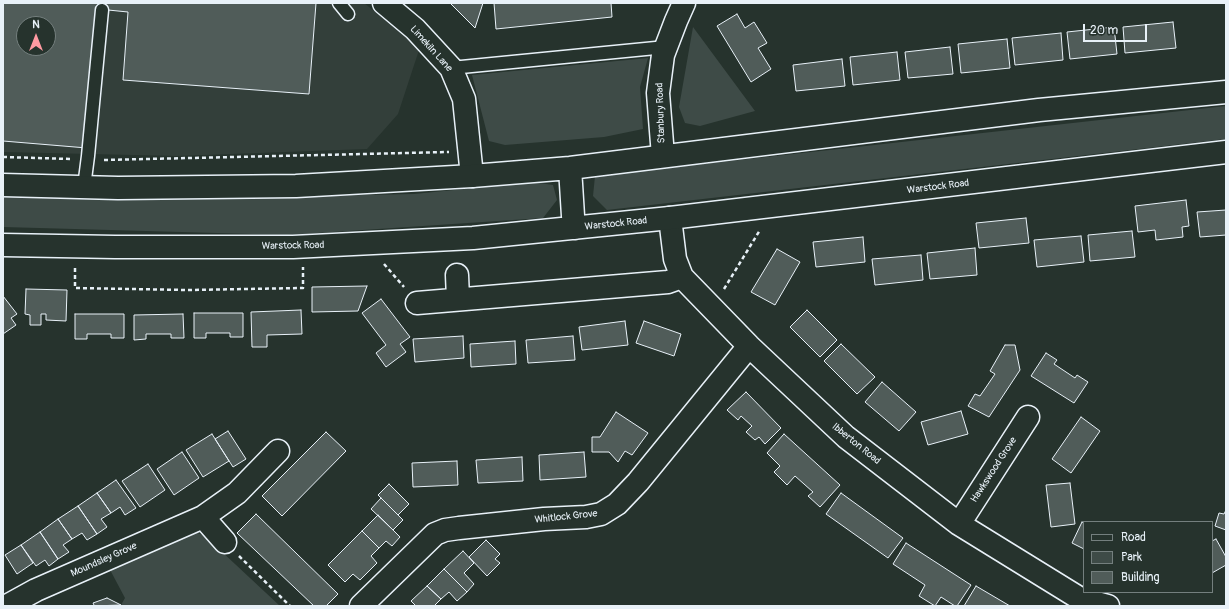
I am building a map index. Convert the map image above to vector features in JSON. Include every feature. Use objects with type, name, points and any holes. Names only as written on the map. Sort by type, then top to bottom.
[{"type":"street","name":"Limekiln Lane","points":[[384,3],[415,29],[451,68],[464,99],[472,176]]},
{"type":"street","name":"Stanbury Road","points":[[663,156],[658,93],[663,55],[684,3]]},
{"type":"street","points":[[3,184],[118,188],[296,186],[472,176],[570,168],[1039,110],[1226,92]]},
{"type":"street","name":"Warstock Road","points":[[3,245],[115,248],[293,247],[473,238],[670,218],[1226,152]]},
{"type":"street","points":[[570,168],[575,228]]},
{"type":"street","name":"Ibberton Road","points":[[670,218],[675,260],[682,277],[749,346],[846,437],[959,524],[1079,598],[1108,606]]},
{"type":"street","points":[[457,275],[458,299]]},
{"type":"street","points":[[417,303],[668,282],[682,277]]},
{"type":"street","name":"Whitlock Grove","points":[[361,606],[434,534],[445,530],[459,528],[544,519],[586,517],[601,514],[617,504],[638,482],[749,346]]},
{"type":"street","name":"Hawkswood Grove","points":[[959,524],[1028,417]]},
{"type":"street","name":"Moundsley Grove","points":[[7,606],[36,590],[203,517],[237,494],[278,451]]},
{"type":"street","points":[[203,517],[225,542]]},
{"type":"lane","points":[[339,3],[348,14]]},
{"type":"lane","points":[[84,187],[88,160],[102,10]]},
{"type":"lane","points":[[451,68],[666,47]]},
{"type":"path","points":[[3,157],[88,160],[470,151]]},
{"type":"path","points":[[712,308],[763,224]]},
{"type":"path","points":[[76,266],[75,288],[188,290],[303,288],[303,264]]},
{"type":"path","points":[[225,542],[290,606]]},
{"type":"shaded area","points":[[3,3],[364,3],[420,47],[398,114],[367,149],[177,156],[3,152]]},
{"type":"green space","points":[[693,27],[755,111],[700,126],[685,123],[679,107]]},
{"type":"green space","points":[[648,58],[640,87],[643,129],[604,137],[505,145],[489,141],[472,75]]},
{"type":"green space","points":[[1226,106],[1226,139],[607,210],[593,196],[595,176]]},
{"type":"green space","points":[[533,182],[553,185],[557,200],[543,218],[288,235],[3,227],[3,191],[204,198],[414,194]]},
{"type":"green space","points":[[195,532],[205,536],[280,606],[121,605],[125,598],[108,566]]},
{"type":"building","points":[[3,3],[316,3],[309,94],[123,80],[128,12],[98,9],[87,148],[3,141]]},
{"type":"building","points":[[450,3],[483,3],[475,28]]},
{"type":"building","points":[[494,3],[611,3],[612,17],[496,29]]},
{"type":"building","points":[[737,14],[745,28],[754,22],[767,43],[758,48],[771,69],[751,82],[717,26]]},
{"type":"building","points":[[1173,22],[1176,48],[1125,53],[1123,27]]},
{"type":"building","points":[[1114,27],[1117,54],[1070,59],[1067,32]]},
{"type":"building","points":[[1061,33],[1063,60],[1015,65],[1012,38]]},
{"type":"building","points":[[1007,39],[1010,68],[961,73],[958,44]]},
{"type":"building","points":[[950,47],[953,74],[908,78],[905,52]]},
{"type":"building","points":[[897,52],[900,80],[853,85],[850,57]]},
{"type":"building","points":[[842,59],[845,86],[796,91],[793,65]]},
{"type":"building","points":[[1186,200],[1189,226],[1182,227],[1183,237],[1156,240],[1155,230],[1138,232],[1135,206]]},
{"type":"building","points":[[1226,210],[1226,235],[1200,237],[1197,212]]},
{"type":"building","points":[[1026,218],[1029,243],[979,248],[976,223]]},
{"type":"building","points":[[1132,231],[1135,257],[1090,261],[1088,235]]},
{"type":"building","points":[[1081,236],[1084,262],[1037,267],[1034,240]]},
{"type":"building","points":[[863,237],[865,262],[816,267],[813,242]]},
{"type":"building","points":[[975,248],[977,275],[930,279],[927,253]]},
{"type":"building","points":[[777,249],[800,262],[775,305],[751,292]]},
{"type":"building","points":[[921,255],[923,280],[875,285],[872,259]]},
{"type":"building","points":[[367,286],[358,311],[312,312],[312,287]]},
{"type":"building","points":[[26,289],[67,290],[66,321],[46,320],[46,314],[41,314],[41,325],[30,325],[30,315],[25,314]]},
{"type":"building","points":[[3,296],[17,314],[11,318],[16,325],[3,334]]},
{"type":"building","points":[[381,299],[410,337],[400,344],[406,352],[386,367],[376,353],[386,345],[362,313]]},
{"type":"building","points":[[301,310],[302,334],[267,335],[267,347],[252,347],[251,312]]},
{"type":"building","points":[[807,310],[837,340],[820,357],[790,327]]},
{"type":"building","points":[[194,313],[243,313],[243,337],[230,337],[230,333],[206,333],[206,338],[194,338]]},
{"type":"building","points":[[75,314],[124,314],[124,338],[111,338],[111,334],[87,334],[87,339],[75,339]]},
{"type":"building","points":[[183,314],[184,338],[171,338],[171,334],[146,334],[146,339],[134,340],[134,315]]},
{"type":"building","points":[[625,321],[628,345],[582,350],[579,327]]},
{"type":"building","points":[[644,321],[681,334],[674,356],[636,343]]},
{"type":"building","points":[[463,336],[464,358],[415,362],[413,339]]},
{"type":"building","points":[[573,336],[575,360],[528,363],[526,340]]},
{"type":"building","points":[[515,341],[516,364],[471,367],[470,344]]},
{"type":"building","points":[[841,344],[875,377],[857,394],[824,361]]},
{"type":"building","points":[[1005,345],[1015,345],[1020,370],[989,417],[968,406],[975,394],[980,396],[995,374],[990,371]]},
{"type":"building","points":[[1046,353],[1057,360],[1054,364],[1075,378],[1077,375],[1088,382],[1074,403],[1031,376]]},
{"type":"building","points":[[882,382],[916,412],[899,431],[865,402]]},
{"type":"building","points":[[746,392],[781,428],[765,444],[759,437],[755,440],[746,432],[752,426],[741,416],[738,420],[727,410]]},
{"type":"building","points":[[961,411],[968,434],[928,445],[921,422]]},
{"type":"building","points":[[616,412],[648,433],[632,455],[625,451],[618,462],[609,452],[592,452],[592,437],[600,437]]},
{"type":"building","points":[[1081,417],[1100,431],[1071,473],[1052,459]]},
{"type":"building","points":[[228,431],[246,459],[233,467],[215,439]]},
{"type":"building","points":[[326,432],[346,451],[282,516],[262,496]]},
{"type":"building","points":[[212,434],[229,461],[203,477],[186,450]]},
{"type":"building","points":[[784,434],[840,485],[820,507],[808,496],[813,492],[795,476],[787,485],[774,472],[780,466],[767,453]]},
{"type":"building","points":[[182,452],[199,478],[174,495],[157,469]]},
{"type":"building","points":[[584,452],[586,477],[540,480],[539,455]]},
{"type":"building","points":[[522,457],[523,481],[478,483],[476,460]]},
{"type":"building","points":[[457,461],[458,485],[413,487],[412,463]]},
{"type":"building","points":[[148,464],[165,490],[140,507],[122,481]]},
{"type":"building","points":[[116,480],[136,508],[125,515],[120,507],[111,513],[97,493]]},
{"type":"building","points":[[1070,483],[1075,524],[1051,527],[1046,485]]},
{"type":"building","points":[[389,484],[409,504],[398,515],[378,495]]},
{"type":"building","points":[[97,493],[111,513],[101,519],[107,527],[97,534],[78,506]]},
{"type":"building","points":[[841,493],[903,538],[888,558],[826,514]]},
{"type":"building","points":[[381,498],[403,520],[393,530],[371,509]]},
{"type":"building","points":[[78,506],[97,534],[87,540],[82,533],[72,539],[58,519]]},
{"type":"building","points":[[1226,510],[1226,530],[1215,526],[1219,513],[1224,514]]},
{"type":"building","points":[[256,514],[338,594],[326,606],[314,606],[237,533]]},
{"type":"building","points":[[378,515],[400,537],[392,546],[386,541],[379,548],[362,531]]},
{"type":"building","points":[[58,519],[72,539],[63,545],[69,552],[58,559],[40,532]]},
{"type":"building","points":[[1082,522],[1083,522],[1083,548],[1072,543]]},
{"type":"building","points":[[362,531],[379,548],[371,556],[377,563],[360,580],[353,574],[345,582],[328,565]]},
{"type":"building","points":[[40,532],[58,559],[49,566],[45,560],[36,566],[21,545]]},
{"type":"building","points":[[1216,539],[1226,557],[1226,565],[1213,572],[1213,540]]},
{"type":"building","points":[[486,540],[500,554],[495,559],[500,563],[487,576],[469,557]]},
{"type":"building","points":[[906,543],[971,585],[957,606],[941,597],[935,606],[919,596],[925,585],[893,564]]},
{"type":"building","points":[[21,545],[33,563],[17,574],[5,555]]},
{"type":"building","points":[[463,551],[474,563],[464,573],[474,584],[467,592],[444,569]]},
{"type":"building","points":[[444,569],[467,592],[457,601],[449,592],[441,599],[427,586]]},
{"type":"building","points":[[427,586],[441,599],[434,606],[416,606],[411,601]]},
{"type":"building","points":[[976,586],[1010,606],[964,606]]},
{"type":"building","points":[[107,598],[121,605],[93,606],[93,603]]}]
